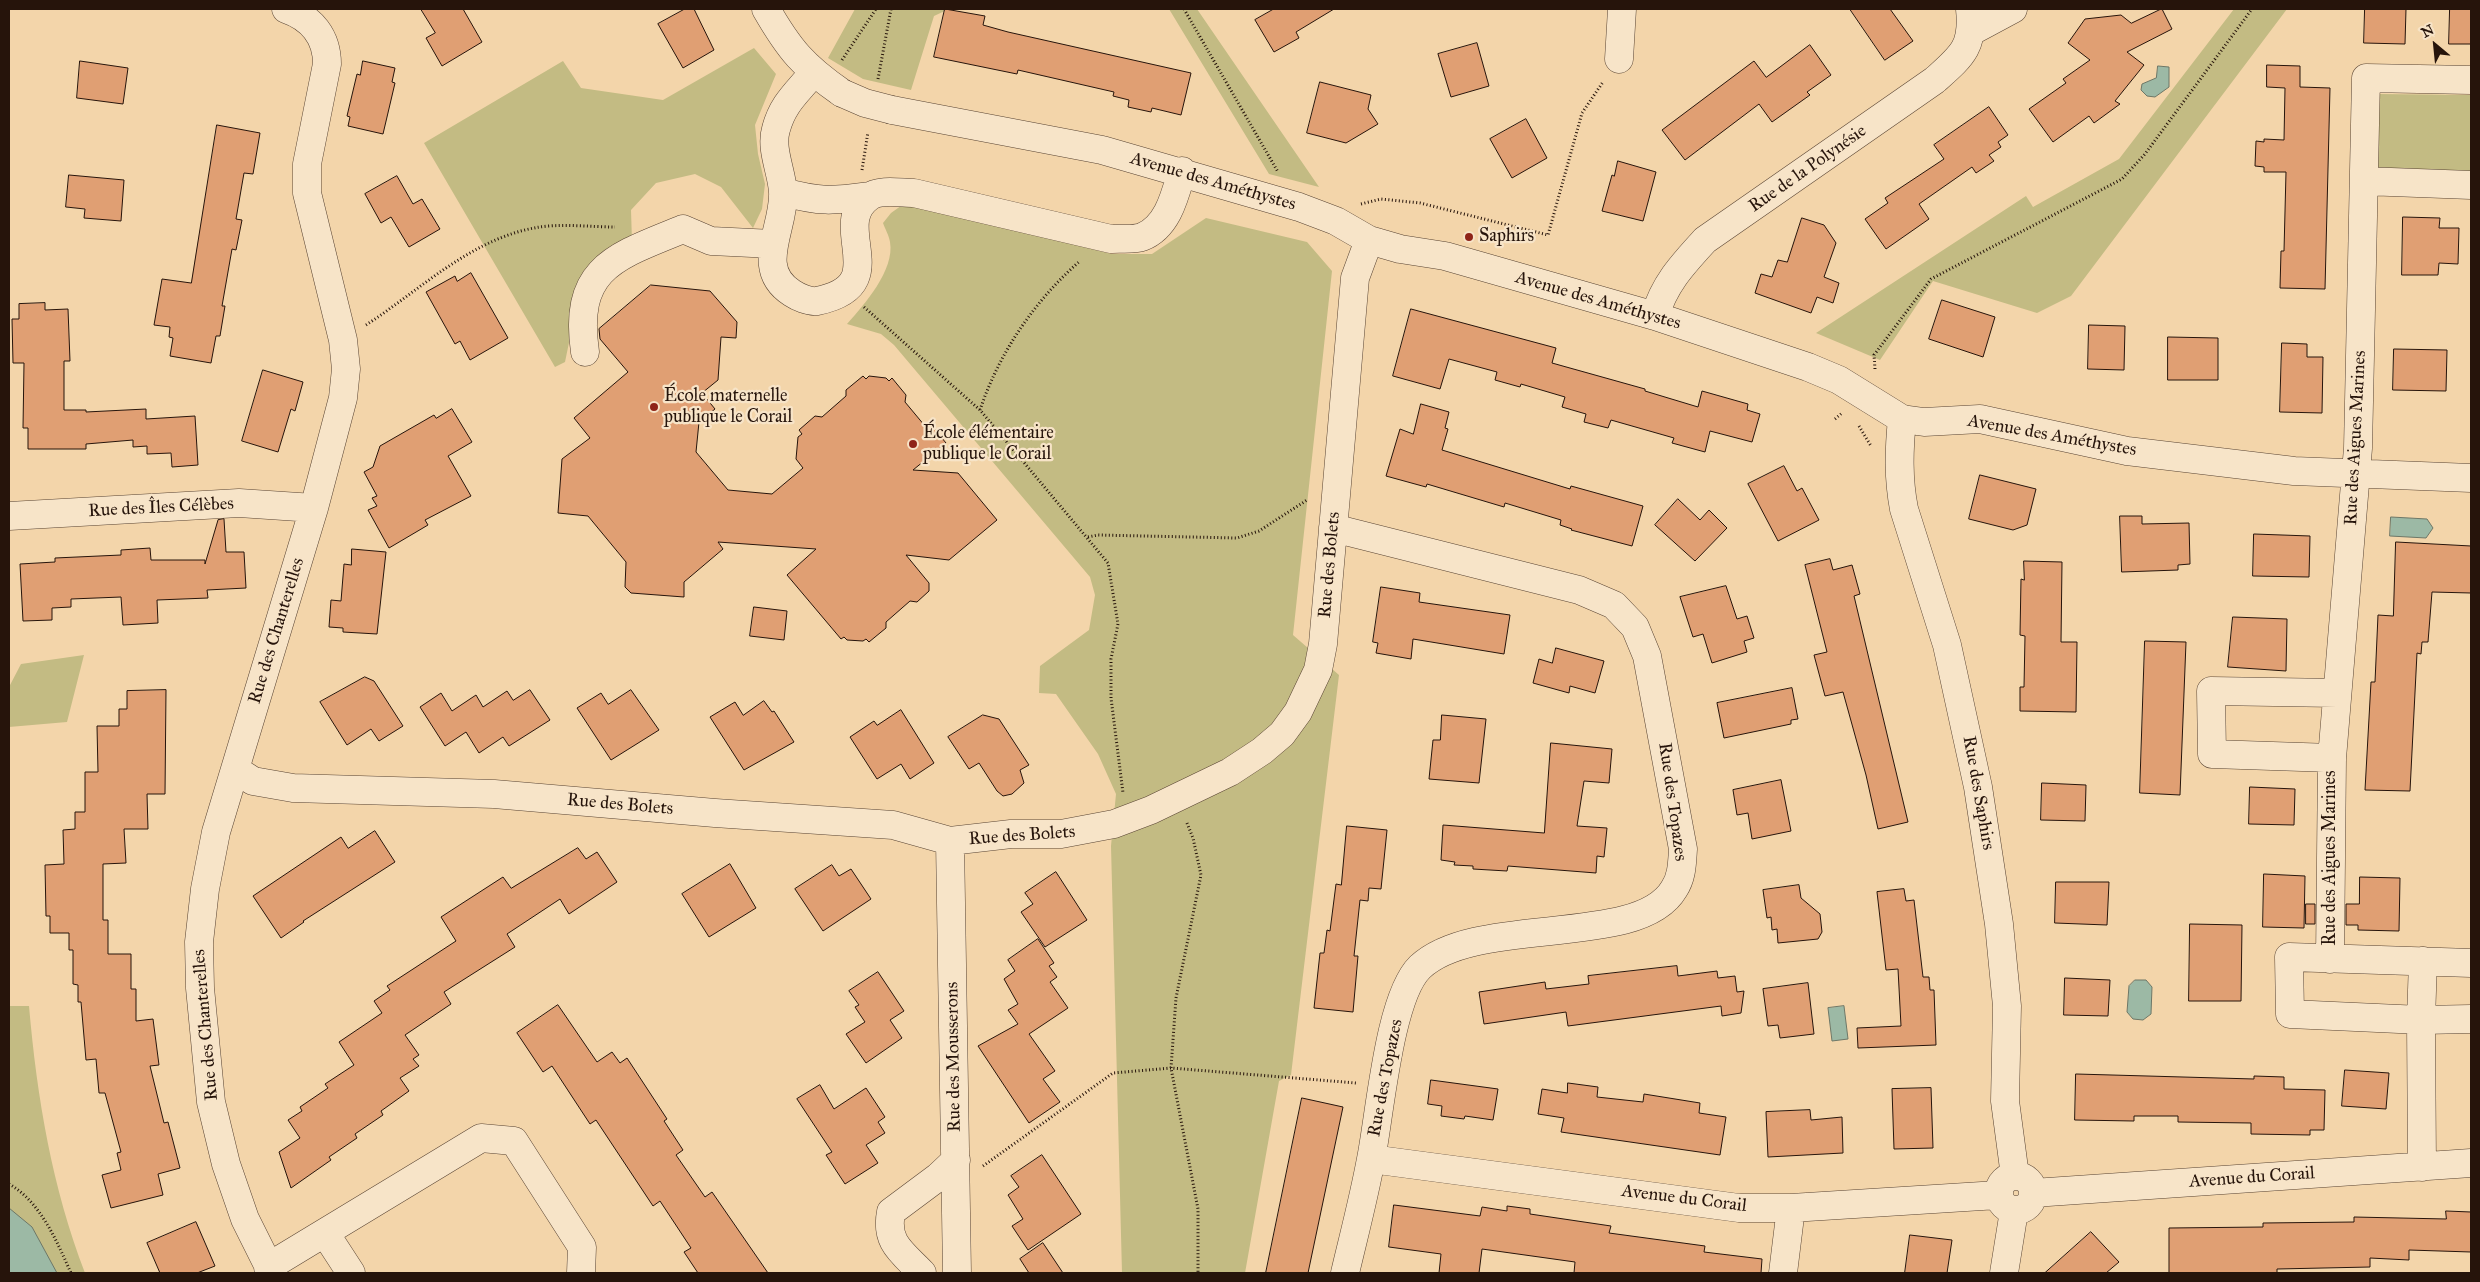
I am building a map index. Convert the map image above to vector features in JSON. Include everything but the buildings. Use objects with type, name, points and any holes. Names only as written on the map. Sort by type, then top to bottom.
[{"type":"street","name":"Avenue des Améthystes","points":[[766,9],[790,48],[813,73],[842,93],[865,103],[892,110],[1102,150],[1182,171],[1300,207],[1336,221],[1369,240],[1400,249],[1445,256],[1655,316],[1808,367],[1839,380],[1902,419],[1924,422],[1980,419],[2127,451],[2294,471],[2356,475],[2471,478]]},
{"type":"street","points":[[1619,59],[1622,9]]},
{"type":"street","name":"Rue de la Polynésie","points":[[1655,316],[1663,293],[1677,270],[1705,240],[1935,80],[1960,58],[1971,20],[2013,9]]},
{"type":"street","name":"Rue des Chanterelles","points":[[305,13],[324,42],[327,51],[327,64],[307,164],[307,194],[343,340],[346,369],[343,398],[314,508],[216,832],[205,889],[199,942],[200,988],[211,1102],[222,1146],[245,1219],[270,1270],[325,1233],[481,1138],[514,1141],[582,1247],[581,1273]]},
{"type":"street","points":[[813,73],[790,97],[782,110],[775,131],[775,149],[783,192],[782,211],[773,244],[773,270],[782,286],[813,301],[830,298],[845,290],[855,280],[858,266],[855,222],[859,209],[869,196]]},
{"type":"street","name":"Rue des Aigues Marines","points":[[2330,959],[2332,758],[2356,475],[2366,78],[2471,80]]},
{"type":"street","points":[[783,192],[812,200],[832,201],[887,193],[914,193],[1111,239],[1142,237],[1163,223],[1177,190],[1182,171]]},
{"type":"street","points":[[2364,182],[2471,185]]},
{"type":"street","points":[[585,352],[582,327],[588,290],[606,267],[623,254],[683,229],[711,240],[773,244]]},
{"type":"street","name":"Rue des Bolets","points":[[236,770],[253,781],[293,788],[494,794],[715,813],[892,825],[950,841],[1011,834],[1061,834],[1114,824],[1151,810],[1230,772],[1262,751],[1282,734],[1298,712],[1318,670],[1323,644],[1355,278],[1369,240]]},
{"type":"street","name":"Rue des Saphirs","points":[[1902,419],[1898,455],[1904,510],[1947,645],[1966,726],[1978,787],[1999,924],[2007,1006],[2005,1101],[2015,1194],[2004,1273]]},
{"type":"street","name":"Rue des Îles Célèbes","points":[[9,516],[239,504],[314,508]]},
{"type":"street","name":"Rue des Topazes","points":[[1333,528],[1580,590],[1614,605],[1635,627],[1647,656],[1683,849],[1682,870],[1674,890],[1659,905],[1643,916],[1617,922],[1460,945],[1420,967],[1408,983],[1400,1003],[1382,1086],[1371,1159],[1345,1273]]},
{"type":"street","name":"Rue des Aigues Marines","points":[[2332,758],[2212,754],[2212,692],[2337,694]]},
{"type":"street","name":"Rue des Mousserons","points":[[950,841],[957,1273]]},
{"type":"street","points":[[2471,963],[2289,957],[2290,1014],[2421,1020],[2471,1019]]},
{"type":"street","points":[[2422,1167],[2421,1020],[2424,961]]},
{"type":"street","name":"Avenue du Corail","points":[[1371,1159],[1739,1208],[1791,1208],[2471,1163]]},
{"type":"street","points":[[922,1273],[892,1240],[888,1226],[891,1212],[938,1177],[956,1173]]},
{"type":"street","points":[[1783,1273],[1791,1208]]},
{"type":"street","points":[[325,1233],[351,1273]]},
{"type":"path","points":[[813,73],[840,63],[876,9]]},
{"type":"path","points":[[1184,9],[1281,177]]},
{"type":"path","points":[[1835,419],[1861,393],[1875,373],[1874,355],[1931,278],[2122,179],[2145,154],[2252,9]]},
{"type":"path","points":[[1353,204],[1381,199],[1420,203],[1548,235],[1582,113],[1619,59]]},
{"type":"path","points":[[343,340],[390,309],[419,285],[502,237],[537,227],[620,227]]},
{"type":"path","points":[[980,410],[990,380],[1008,348],[1055,283],[1111,239]]},
{"type":"path","points":[[845,290],[980,410],[1108,563],[1118,624],[1111,659],[1111,698],[1124,799],[1108,806],[1114,824]]},
{"type":"path","points":[[1088,537],[1098,535],[1237,538],[1259,531],[1309,499]]},
{"type":"path","points":[[1184,814],[1193,838],[1200,875],[1176,998],[1171,1068],[1198,1209],[1198,1273]]},
{"type":"path","points":[[956,1173],[1113,1073],[1171,1068],[1382,1086]]},
{"type":"path","points":[[9,1184],[32,1204],[46,1223],[70,1273]]},
{"type":"shaded area","points":[[855,9],[949,9],[934,16],[911,90],[863,79],[828,58]]},
{"type":"shaded area","points":[[1169,9],[1197,9],[1319,187],[1269,174]]},
{"type":"shaded area","points":[[2234,9],[2287,9],[2071,296],[2037,313],[1933,281],[1880,360],[1816,333],[2026,196],[2033,207],[2119,159]]},
{"type":"shaded area","points":[[754,48],[776,74],[755,125],[758,154],[765,184],[762,209],[753,228],[721,187],[695,174],[656,183],[631,210],[632,242],[580,289],[565,362],[555,367],[424,143],[563,61],[581,88],[663,100]]},
{"type":"shaded area","points":[[2158,66],[2169,67],[2169,87],[2155,97],[2147,96],[2141,90],[2142,84],[2156,78]]},
{"type":"shaded area","points":[[2377,94],[2471,95],[2471,172],[2376,168]]},
{"type":"shaded area","points":[[905,203],[1112,254],[1152,254],[1206,218],[1307,242],[1332,271],[1293,635],[1339,675],[1291,1075],[1279,1081],[1245,1273],[1122,1273],[1111,846],[1116,794],[1098,754],[1056,694],[1039,693],[1040,666],[1089,630],[1095,595],[1090,577],[894,345],[881,334],[847,324],[862,307],[883,275],[890,253],[889,239],[883,223],[891,213]]},
{"type":"shaded area","points":[[2391,517],[2427,519],[2433,528],[2426,538],[2390,536]]},
{"type":"shaded area","points":[[84,655],[67,722],[9,727],[9,687],[21,664]]},
{"type":"shaded area","points":[[2135,980],[2146,980],[2152,987],[2151,1014],[2143,1020],[2133,1019],[2127,1012],[2129,986]]},
{"type":"shaded area","points":[[9,1006],[29,1006],[36,1074],[48,1142],[63,1208],[85,1273],[9,1273]]},
{"type":"shaded area","points":[[1844,1006],[1848,1039],[1832,1041],[1828,1008]]},
{"type":"shaded area","points":[[9,1208],[32,1227],[57,1273],[9,1273]]},
{"type":"place","name":"Saphirs","points":[[1469,237]]},
{"type":"place","name":"École maternelle publique le Corail","points":[[654,407]]},
{"type":"place","name":"École élémentaire publique le Corail","points":[[913,444]]}]
